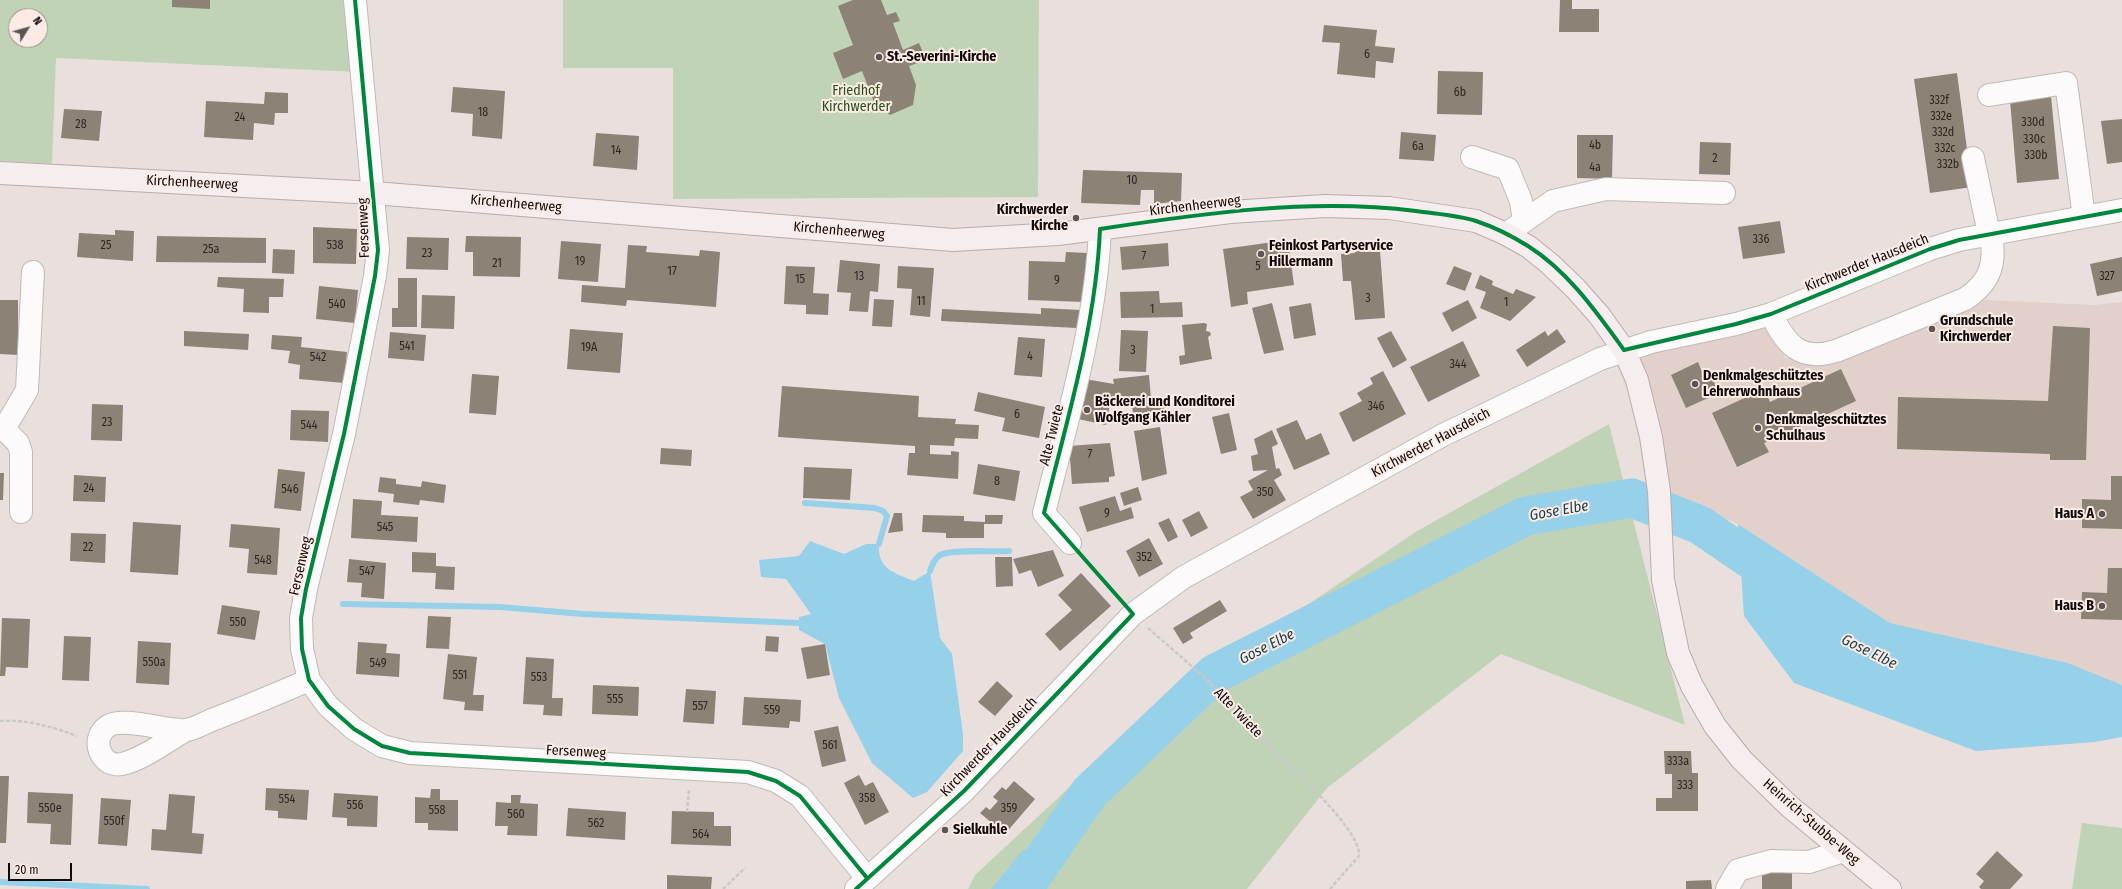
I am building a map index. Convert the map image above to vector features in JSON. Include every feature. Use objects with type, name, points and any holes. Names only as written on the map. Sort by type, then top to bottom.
[{"type":"main road","name":"Kirchenheerweg","points":[[0,173],[374,193],[954,240],[1100,229],[1230,212],[1325,206],[1389,208],[1476,221],[1506,234],[1529,247],[1575,288],[1599,316],[1624,350]]},
{"type":"main road","name":"Heinrich-Stubbe-Weg","points":[[1624,350],[1637,380],[1645,406],[1659,491],[1662,529],[1663,580],[1678,653],[1692,686],[1715,726],[1742,760],[1789,806],[1890,889]]},
{"type":"street","name":"Fersenweg","points":[[355,0],[374,193],[378,250],[375,276],[344,434],[306,589],[301,618],[302,649],[309,680],[328,706],[354,728],[382,746],[410,753],[748,772],[776,781],[800,796],[861,884]]},
{"type":"street","points":[[1989,95],[2066,83],[2084,217]]},
{"type":"street","points":[[1472,157],[1508,169],[1521,201],[1524,221]]},
{"type":"street","points":[[1771,314],[1786,341],[1803,353],[1823,355],[1965,299],[1976,292],[1985,281],[1992,266],[1994,252],[1973,158]]},
{"type":"street","points":[[1506,234],[1553,201],[1606,189],[1724,193]]},
{"type":"street","name":"Kirchwerder Hausdeich","points":[[861,884],[964,791],[1133,614],[1184,577],[1436,439],[1593,362],[1624,350],[1736,324],[1771,314],[1930,248],[1990,234],[2122,210]]},
{"type":"street","name":"Alte Twiete","points":[[1070,543],[1044,513],[1082,356],[1098,273],[1100,229]]},
{"type":"street","points":[[21,512],[21,452],[18,443],[2,429],[27,390],[33,272]]},
{"type":"street","points":[[186,730],[131,723],[111,724],[102,731],[97,740],[100,754],[109,762],[120,764],[131,762],[186,730],[309,680]]},
{"type":"street","points":[[1726,889],[1738,870],[1771,861],[1809,862],[1843,851]]},
{"type":"path","points":[[0,721],[12,720],[53,726],[80,737],[97,740]]},
{"type":"path","points":[[723,889],[745,868]]},
{"type":"shaded area","points":[[1965,299],[2094,305],[2122,302],[2122,685],[2068,663],[1890,623],[1738,524],[1659,491],[1624,350],[1771,314],[1785,358],[1862,341]]},
{"type":"green space","points":[[0,0],[347,0],[358,72],[56,58],[52,164],[0,161]]},
{"type":"green space","name":"Friedhof Kirchwerder","points":[[563,0],[1039,0],[1038,197],[673,199],[673,68],[563,68]]},
{"type":"green space","points":[[1609,424],[1685,725],[1501,654],[1327,788],[1247,889],[968,889],[975,875],[1157,706],[1417,531]]},
{"type":"green space","points":[[2082,823],[2122,828],[2122,889],[2072,889]]},
{"type":"water","points":[[1738,524],[1890,623],[2068,663],[2122,685],[2122,737],[2095,742],[1976,751],[1794,683],[1744,616]]},
{"type":"water","points":[[810,541],[844,554],[866,544],[879,544],[881,559],[888,569],[914,581],[930,571],[940,638],[952,654],[963,734],[963,751],[927,792],[913,798],[872,763],[839,698],[825,644],[799,630],[799,617],[811,614],[786,579],[761,577],[759,560],[799,556]]},
{"type":"water","points":[[1024,849],[1056,875],[1046,889],[991,889]]},
{"type":"building","points":[[172,0],[210,0],[210,9],[172,7]]},
{"type":"building","name":"St.-Severini-Kirche","points":[[853,0],[881,0],[887,15],[896,12],[900,21],[893,23],[903,50],[919,43],[926,60],[909,66],[916,85],[913,105],[890,115],[874,102],[862,71],[843,79],[833,53],[853,45],[838,6]]},
{"type":"building","points":[[1560,0],[1572,0],[1572,9],[1599,9],[1599,32],[1559,32]]},
{"type":"building","points":[[1324,25],[1377,30],[1375,46],[1395,48],[1393,63],[1376,61],[1375,78],[1337,74],[1340,43],[1322,42]]},
{"type":"building","points":[[1438,71],[1483,72],[1482,115],[1437,114]]},
{"type":"building","points":[[1957,73],[1972,187],[1930,193],[1914,79]]},
{"type":"building","points":[[453,87],[505,91],[502,139],[472,136],[473,114],[451,112]]},
{"type":"building","points":[[265,92],[288,93],[288,113],[275,113],[274,125],[254,123],[253,140],[204,137],[206,101],[264,104]]},
{"type":"building","points":[[2051,96],[2059,179],[2017,183],[2010,100]]},
{"type":"building","points":[[64,109],[102,111],[99,141],[61,138]]},
{"type":"building","points":[[2122,119],[2122,162],[2107,164],[2101,121]]},
{"type":"building","points":[[1401,132],[1436,135],[1434,161],[1399,159]]},
{"type":"building","points":[[596,133],[639,136],[637,170],[593,166]]},
{"type":"building","points":[[1577,135],[1613,135],[1612,179],[1577,178]]},
{"type":"building","points":[[1700,142],[1731,143],[1730,175],[1699,174]]},
{"type":"building","points":[[1083,170],[1182,173],[1181,201],[1154,204],[1154,190],[1141,190],[1140,205],[1081,203]]},
{"type":"building","points":[[1780,221],[1785,253],[1743,259],[1738,227]]},
{"type":"building","points":[[313,227],[357,229],[356,264],[313,263]]},
{"type":"building","points":[[115,230],[134,231],[133,261],[77,257],[79,233],[115,235]]},
{"type":"building","points":[[157,236],[266,238],[266,263],[156,262]]},
{"type":"building","points":[[466,236],[521,237],[520,277],[473,276],[473,252],[465,252]]},
{"type":"building","points":[[407,237],[449,238],[448,270],[406,269]]},
{"type":"building","points":[[1288,240],[1294,285],[1247,292],[1248,304],[1231,307],[1223,249]]},
{"type":"building","points":[[561,241],[601,244],[598,282],[558,279]]},
{"type":"building","points":[[1168,243],[1169,266],[1122,270],[1120,247]]},
{"type":"building","points":[[1365,244],[1366,252],[1380,251],[1385,318],[1355,320],[1351,281],[1343,281],[1341,254],[1355,253],[1354,245]]},
{"type":"building","points":[[628,245],[647,246],[646,252],[699,256],[700,250],[720,252],[716,307],[627,300],[626,306],[581,302],[582,285],[625,288]]},
{"type":"building","points":[[273,249],[295,250],[294,274],[272,273]]},
{"type":"building","points":[[1066,252],[1087,253],[1085,302],[1028,300],[1029,261],[1065,262]]},
{"type":"building","points":[[2122,257],[2122,291],[2097,296],[2090,264]]},
{"type":"building","points":[[840,260],[880,264],[878,292],[870,291],[868,312],[849,311],[851,293],[837,292]]},
{"type":"building","points":[[786,266],[815,267],[813,293],[829,294],[828,315],[806,314],[806,305],[784,304]]},
{"type":"building","points":[[898,266],[934,268],[930,317],[910,315],[912,289],[897,288]]},
{"type":"building","points":[[1454,266],[1472,273],[1465,291],[1446,284]]},
{"type":"building","points":[[1480,275],[1493,281],[1492,285],[1513,294],[1516,289],[1536,297],[1510,321],[1480,308],[1486,292],[1475,288]]},
{"type":"building","points":[[218,277],[284,279],[283,297],[269,297],[269,313],[243,312],[244,289],[217,287]]},
{"type":"building","points":[[398,278],[417,278],[417,327],[392,327],[392,308],[398,308]]},
{"type":"building","points":[[319,286],[358,290],[355,323],[316,319]]},
{"type":"building","points":[[1159,291],[1160,303],[1182,302],[1183,317],[1121,318],[1120,292]]},
{"type":"building","points":[[422,295],[455,296],[454,329],[421,328]]},
{"type":"building","points":[[874,299],[894,300],[892,327],[872,326]]},
{"type":"building","points":[[0,300],[18,300],[18,355],[0,354]]},
{"type":"building","points":[[1468,300],[1477,318],[1452,332],[1442,313]]},
{"type":"building","points":[[1272,303],[1284,350],[1264,354],[1252,308]]},
{"type":"building","points":[[1311,303],[1316,335],[1294,339],[1289,307]]},
{"type":"building","points":[[1041,308],[1081,310],[1077,328],[941,321],[942,309],[1041,314]]},
{"type":"building","points":[[1207,324],[1206,331],[1210,332],[1211,335],[1208,337],[1212,359],[1180,365],[1179,356],[1185,355],[1182,325]]},
{"type":"building","points":[[2053,326],[2090,328],[2086,460],[2050,460],[2050,454],[1897,449],[1898,397],[2048,401]]},
{"type":"building","points":[[570,329],[623,333],[620,373],[567,369]]},
{"type":"building","points":[[1557,329],[1566,342],[1527,367],[1516,350],[1545,331],[1548,336]]},
{"type":"building","points":[[1121,330],[1148,331],[1146,372],[1119,371]]},
{"type":"building","points":[[184,331],[249,334],[248,350],[184,346]]},
{"type":"building","points":[[1391,331],[1407,360],[1393,368],[1377,338]]},
{"type":"building","points":[[390,332],[426,335],[424,361],[388,358]]},
{"type":"building","points":[[272,335],[302,337],[301,347],[347,352],[344,383],[299,379],[300,365],[288,363],[290,351],[271,349]]},
{"type":"building","points":[[1018,337],[1045,339],[1042,377],[1014,375]]},
{"type":"building","points":[[1463,341],[1480,376],[1428,402],[1410,367]]},
{"type":"building","name":"Denkmalgeschütztes Lehrerwohnhaus","points":[[1698,362],[1702,372],[1708,369],[1719,393],[1686,408],[1671,375]]},
{"type":"building","name":"Denkmalgeschütztes Schulhaus","points":[[1841,369],[1856,401],[1764,443],[1769,452],[1737,467],[1712,413],[1764,389],[1770,402]]},
{"type":"building","points":[[1383,371],[1406,414],[1353,442],[1339,413],[1362,401],[1357,393],[1373,384],[1370,378]]},
{"type":"building","points":[[472,374],[499,376],[496,415],[469,413]]},
{"type":"building","points":[[1149,375],[1151,399],[1163,398],[1165,419],[1134,422],[1131,397],[1111,399],[1106,425],[1078,419],[1085,379],[1114,384],[1113,379]]},
{"type":"building","points":[[782,386],[919,396],[918,417],[956,419],[955,424],[979,425],[978,439],[955,438],[954,446],[930,445],[930,454],[951,455],[951,451],[959,452],[958,479],[907,475],[909,453],[915,453],[915,446],[778,437]]},
{"type":"building","points":[[978,392],[1045,407],[1039,438],[1002,431],[1005,418],[974,411]]},
{"type":"building","points":[[92,404],[123,405],[122,441],[91,440]]},
{"type":"building","points":[[291,410],[329,411],[328,442],[290,440]]},
{"type":"building","points":[[1229,413],[1237,450],[1221,454],[1212,417]]},
{"type":"building","points":[[1297,420],[1306,440],[1321,433],[1330,454],[1294,470],[1276,429]]},
{"type":"building","points":[[1160,427],[1167,474],[1142,481],[1134,431]]},
{"type":"building","points":[[1272,430],[1278,444],[1272,447],[1276,469],[1279,468],[1282,475],[1274,480],[1286,500],[1253,519],[1240,497],[1253,490],[1248,481],[1268,470],[1253,471],[1251,456],[1258,454],[1254,439]]},
{"type":"building","points":[[1110,443],[1115,476],[1109,477],[1109,482],[1072,484],[1069,446]]},
{"type":"building","points":[[661,448],[692,450],[691,466],[660,464]]},
{"type":"building","points":[[978,464],[1020,471],[1015,501],[973,494]]},
{"type":"building","points":[[804,467],[852,469],[850,500],[803,498]]},
{"type":"building","points":[[278,469],[305,472],[301,511],[274,508]]},
{"type":"building","points":[[0,473],[4,473],[3,500],[0,500]]},
{"type":"building","points":[[74,475],[106,477],[105,502],[73,501]]},
{"type":"building","name":"Haus A","points":[[2111,476],[2122,476],[2122,529],[2082,528],[2082,499],[2111,500]]},
{"type":"building","points":[[380,477],[396,479],[396,484],[421,487],[422,481],[446,485],[444,503],[420,500],[419,505],[393,502],[394,494],[378,492]]},
{"type":"building","points":[[1138,487],[1142,500],[1124,506],[1120,493]]},
{"type":"building","points":[[1115,496],[1120,511],[1131,507],[1134,518],[1087,532],[1079,507]]},
{"type":"building","points":[[353,499],[382,501],[381,515],[418,517],[417,542],[351,538]]},
{"type":"building","points":[[1199,511],[1208,528],[1191,537],[1182,520]]},
{"type":"building","points":[[894,513],[902,513],[903,531],[888,533]]},
{"type":"building","points":[[923,515],[964,516],[964,521],[985,522],[985,515],[1003,515],[1002,524],[984,524],[984,538],[946,538],[946,533],[922,532]]},
{"type":"building","points":[[1169,518],[1178,537],[1168,542],[1158,523]]},
{"type":"building","points":[[133,522],[181,525],[178,575],[130,572]]},
{"type":"building","points":[[231,524],[280,528],[277,575],[247,573],[249,549],[229,547]]},
{"type":"building","points":[[71,533],[106,534],[105,563],[70,561]]},
{"type":"building","points":[[1149,538],[1163,564],[1139,577],[1126,551]]},
{"type":"building","points":[[1053,550],[1064,576],[1038,587],[1031,570],[1019,574],[1013,559]]},
{"type":"building","points":[[412,552],[436,553],[436,566],[455,567],[454,590],[435,589],[436,573],[412,572]]},
{"type":"building","points":[[995,557],[1012,557],[1013,586],[996,587]]},
{"type":"building","points":[[349,559],[386,563],[384,599],[361,597],[362,583],[347,582]]},
{"type":"building","name":"Haus B","points":[[2108,568],[2122,568],[2122,620],[2081,619],[2082,592],[2107,593]]},
{"type":"building","points":[[1081,573],[1111,606],[1060,651],[1045,634],[1072,610],[1058,595]]},
{"type":"building","points":[[1220,600],[1227,611],[1190,633],[1193,638],[1183,644],[1173,628]]},
{"type":"building","points":[[222,605],[260,611],[255,640],[217,634]]},
{"type":"building","points":[[428,616],[451,617],[449,649],[426,648]]},
{"type":"building","points":[[2,618],[30,619],[28,668],[6,667],[5,676],[0,676]]},
{"type":"building","points":[[64,636],[91,637],[89,681],[62,680]]},
{"type":"building","points":[[766,636],[779,637],[778,652],[765,651]]},
{"type":"building","points":[[138,641],[171,643],[169,685],[136,683]]},
{"type":"building","points":[[358,642],[387,644],[386,653],[400,654],[399,677],[356,674]]},
{"type":"building","points":[[825,644],[830,675],[807,679],[801,648]]},
{"type":"building","points":[[448,654],[477,657],[473,695],[484,695],[483,711],[464,710],[465,702],[443,699]]},
{"type":"building","points":[[526,657],[554,659],[552,698],[563,698],[562,716],[543,715],[544,705],[523,704]]},
{"type":"building","points":[[997,681],[1013,696],[995,716],[978,702]]},
{"type":"building","points":[[593,685],[639,687],[638,716],[592,714]]},
{"type":"building","points":[[686,689],[716,691],[714,724],[683,722]]},
{"type":"building","points":[[744,697],[801,700],[800,722],[790,721],[789,728],[742,725]]},
{"type":"building","points":[[838,726],[846,761],[822,767],[814,731]]},
{"type":"building","points":[[1664,751],[1691,751],[1692,773],[1698,773],[1698,811],[1656,811],[1656,798],[1672,798],[1672,774],[1665,774]]},
{"type":"building","points":[[859,775],[865,786],[873,782],[889,812],[865,825],[844,783]]},
{"type":"building","points":[[0,776],[9,776],[6,843],[0,843]]},
{"type":"building","points":[[1014,781],[1035,799],[1005,834],[980,813],[986,807],[990,810],[998,801],[993,797],[1002,787],[1006,790]]},
{"type":"building","points":[[266,788],[309,790],[307,820],[278,818],[278,811],[265,810]]},
{"type":"building","points":[[431,789],[440,789],[440,800],[458,800],[458,831],[428,830],[428,823],[415,823],[415,797],[430,798]]},
{"type":"building","points":[[28,792],[73,794],[71,845],[50,844],[51,824],[27,823]]},
{"type":"building","points":[[334,793],[378,796],[377,827],[347,826],[347,818],[332,817]]},
{"type":"building","points":[[169,794],[195,796],[192,833],[204,834],[202,854],[151,850],[152,829],[166,830]]},
{"type":"building","points":[[511,795],[521,795],[520,803],[538,804],[537,836],[507,835],[508,826],[495,826],[496,802],[511,803]]},
{"type":"building","points":[[101,798],[131,800],[127,846],[98,844]]},
{"type":"building","points":[[568,808],[626,812],[625,840],[566,836]]},
{"type":"building","points":[[672,811],[714,812],[714,826],[731,826],[731,846],[671,844]]},
{"type":"building","points":[[1997,851],[2023,875],[2010,889],[1981,889],[1979,887],[1984,881],[1976,874]]},
{"type":"building","points":[[1792,868],[1792,889],[1762,889],[1762,869]]},
{"type":"building","points":[[667,875],[712,877],[711,889],[667,889]]},
{"type":"building","points":[[1711,880],[1712,889],[1686,889],[1686,881]]},
{"type":"waterway","name":"Gose Elbe","points":[[1023,889],[1089,793],[1214,674],[1526,516],[1632,498],[1700,525],[1772,574],[1782,584]]},
{"type":"waterway","points":[[805,503],[875,508],[883,511],[887,516],[879,544]]},
{"type":"waterway","points":[[930,571],[936,558],[945,553],[963,551],[1009,551]]},
{"type":"waterway","points":[[343,604],[500,607],[583,614],[799,623]]},
{"type":"waterway","points":[[0,882],[147,889]]},
{"type":"cycle path","points":[[355,0],[378,250],[375,276],[344,434],[306,589],[301,618],[302,649],[309,680],[328,706],[354,729],[382,746],[410,753],[748,772],[776,781],[800,796],[867,878]]},
{"type":"cycle path","points":[[856,889],[964,791],[1133,614],[1044,513],[1071,408],[1087,337],[1093,301],[1100,229],[1218,213],[1297,207],[1377,207],[1469,219],[1509,235],[1543,256],[1569,280],[1624,350],[1736,324],[1771,314],[1930,249],[1959,240],[2122,210]]},
{"type":"place","name":"St.-Severini-Kirche","points":[[879,57]]},
{"type":"place","name":"Kirchwerder Kirche","points":[[1076,218]]},
{"type":"place","name":"Feinkost Partyservice Hillermann","points":[[1261,254]]},
{"type":"place","name":"Grundschule Kirchwerder","points":[[1932,329]]},
{"type":"place","name":"Denkmalgeschütztes Lehrerwohnhaus","points":[[1695,384]]},
{"type":"place","name":"Bäckerei und Konditorei Wolfgang Kähler","points":[[1087,410]]},
{"type":"place","name":"Denkmalgeschütztes Schulhaus","points":[[1758,428]]},
{"type":"place","name":"Haus A","points":[[2102,514]]},
{"type":"place","name":"Haus B","points":[[2102,606]]},
{"type":"place","name":"Sielkuhle","points":[[945,830]]}]
